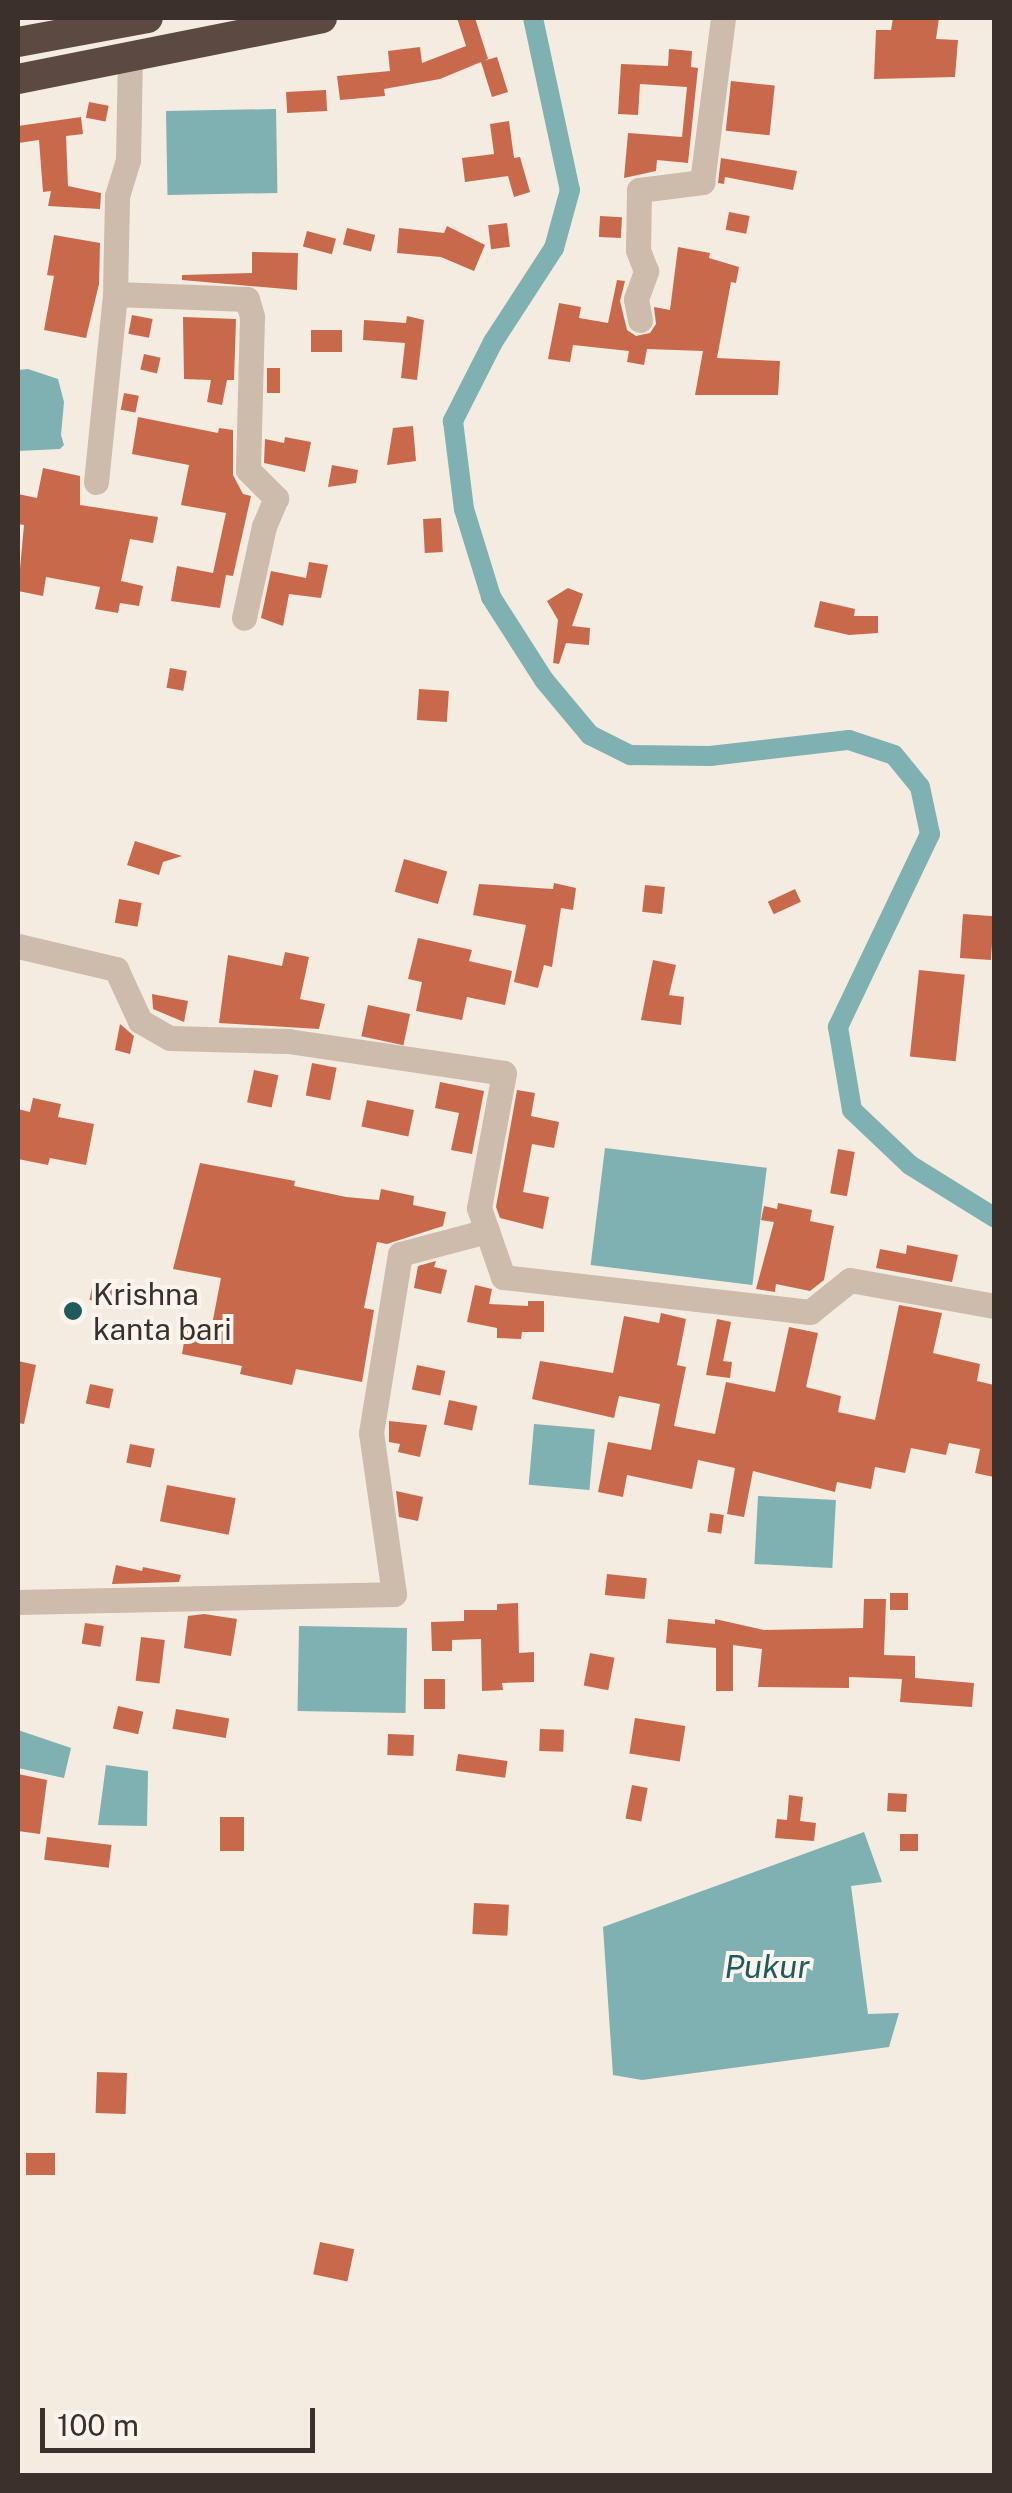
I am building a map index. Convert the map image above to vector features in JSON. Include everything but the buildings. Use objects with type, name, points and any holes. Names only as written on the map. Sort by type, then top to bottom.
[{"type":"highway","points":[[18,42],[148,18]]},
{"type":"highway","points":[[18,79],[322,18]]},
{"type":"street","points":[[640,320],[636,300],[646,271],[638,250],[639,190],[702,182],[722,18]]},
{"type":"street","points":[[96,482],[115,294],[117,196],[128,160],[130,58]]},
{"type":"street","points":[[115,294],[247,299],[252,317],[248,470],[276,498],[264,526],[244,618]]},
{"type":"street","points":[[18,946],[116,969],[140,1022],[170,1038],[288,1041],[504,1074],[479,1208],[503,1277],[810,1312],[850,1280],[994,1306]]},
{"type":"street","points":[[18,1602],[394,1594],[371,1433],[400,1254],[487,1231]]},
{"type":"water","points":[[276,109],[277,193],[167,195],[166,111]]},
{"type":"water","points":[[28,369],[58,379],[64,402],[64,445],[60,449],[18,451],[18,370]]},
{"type":"water","points":[[605,1148],[767,1168],[752,1285],[591,1265]]},
{"type":"water","points":[[534,1424],[595,1429],[589,1490],[529,1485]]},
{"type":"water","points":[[758,1496],[836,1500],[832,1568],[754,1564]]},
{"type":"water","points":[[299,1626],[407,1628],[406,1713],[298,1711]]},
{"type":"water","points":[[18,1730],[71,1748],[64,1778],[18,1768]]},
{"type":"water","points":[[106,1765],[148,1771],[147,1826],[98,1825]]},
{"type":"water","name":"Pukur","points":[[864,1832],[882,1882],[851,1886],[868,2014],[899,2013],[889,2047],[642,2080],[613,2075],[603,1927]]},
{"type":"waterway","points":[[533,18],[570,190],[554,248],[493,342],[453,421],[464,509],[491,597],[544,680],[590,735],[630,755],[710,756],[849,740],[894,755],[920,787],[930,834],[838,1027],[852,1110],[910,1165],[994,1217]]},
{"type":"place","name":"Krishna kanta bari","points":[[73,1311]]}]
